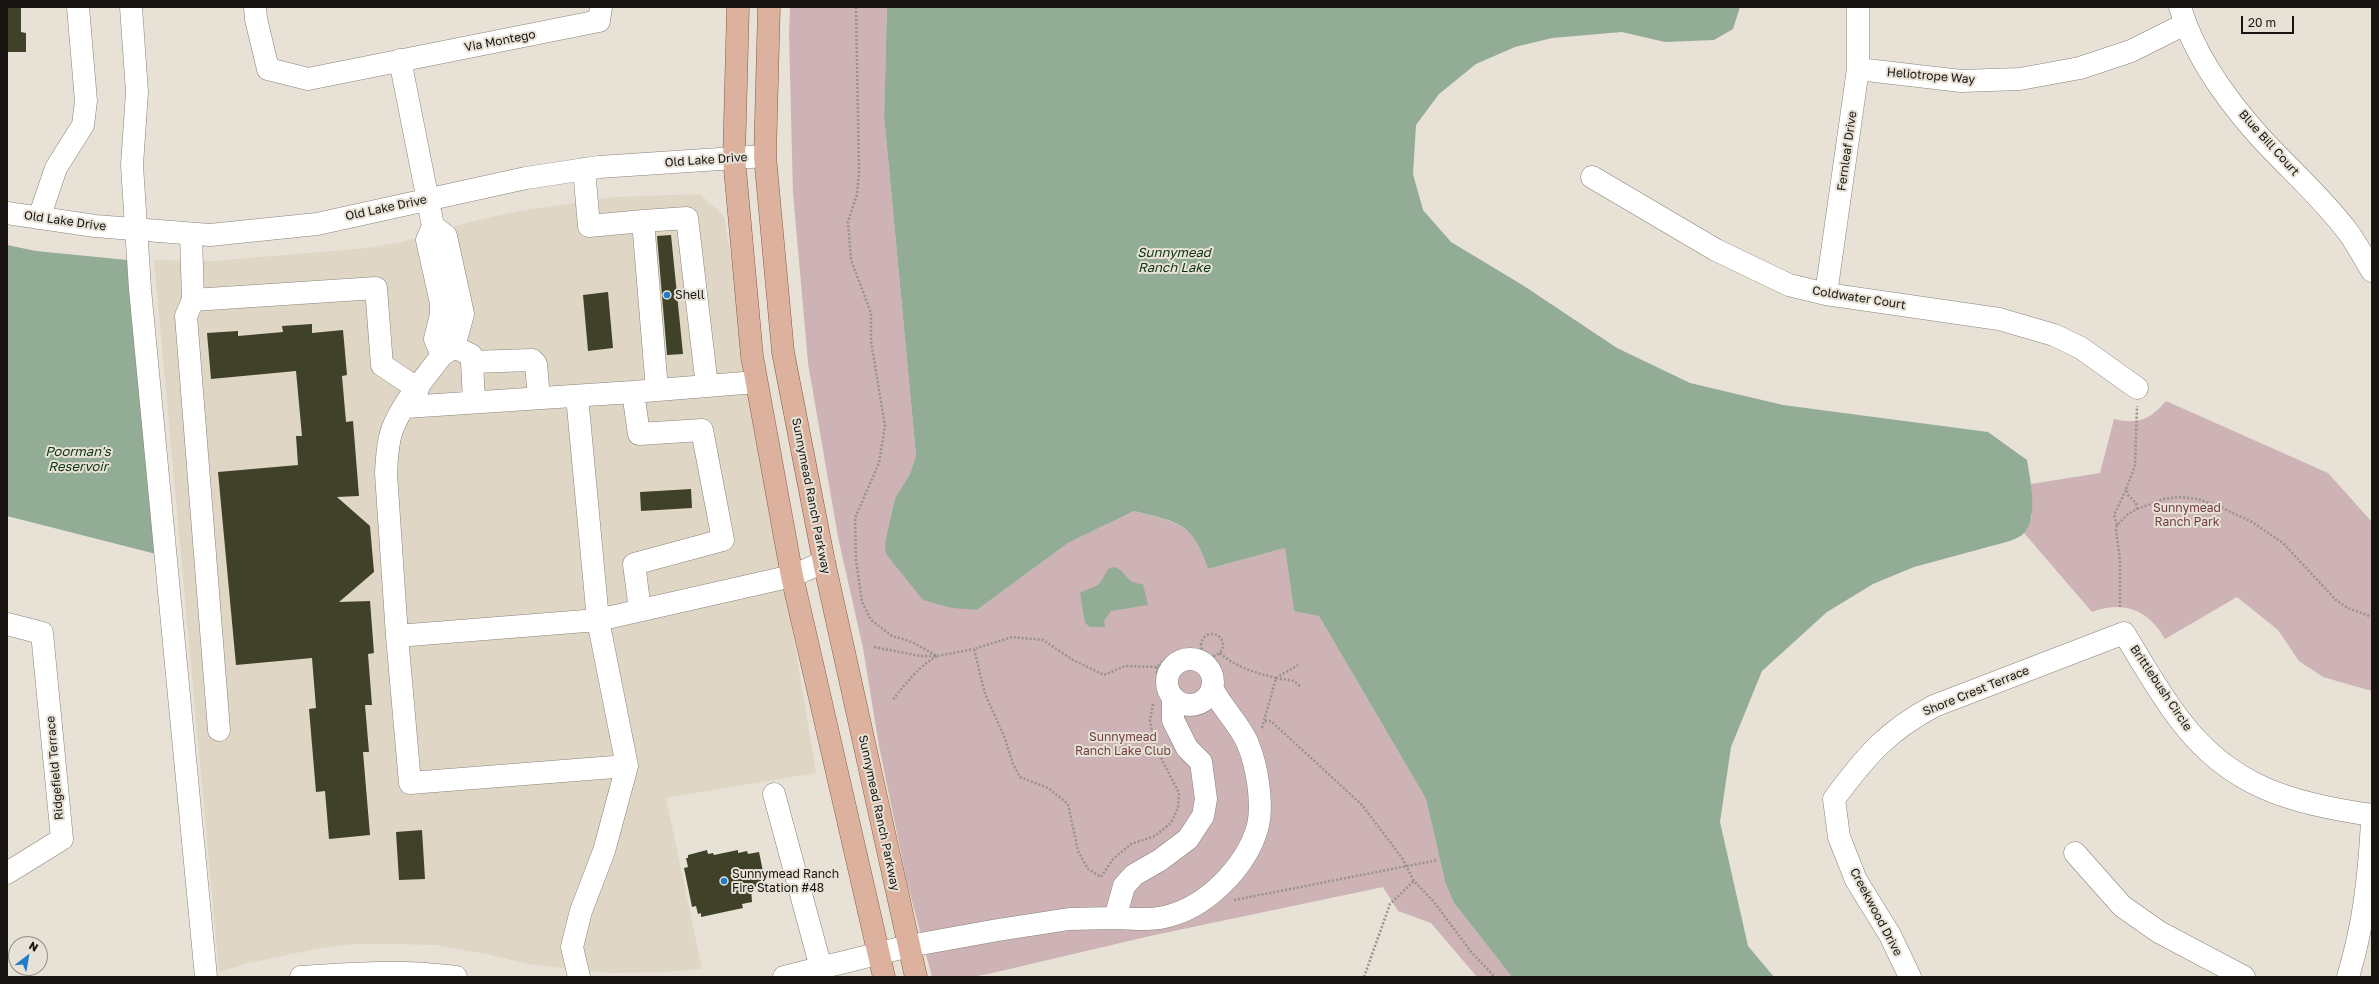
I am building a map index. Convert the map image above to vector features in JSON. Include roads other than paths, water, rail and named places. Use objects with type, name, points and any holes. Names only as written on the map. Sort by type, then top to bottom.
[{"type":"main road","points":[[738,7],[734,158],[752,356],[792,576],[884,977]]},
{"type":"main road","name":"Sunnymead Ranch Parkway","points":[[769,7],[764,156],[783,352],[824,562],[916,977]]},
{"type":"street","points":[[39,218],[56,168],[83,125],[86,101],[78,7]]},
{"type":"street","points":[[131,7],[137,92],[132,165],[136,230],[206,977]]},
{"type":"street","name":"Via Montego","points":[[255,7],[256,18],[268,69],[308,79],[400,60],[600,14]]},
{"type":"street","name":"Fernleaf Drive","points":[[1826,294],[1858,69],[1858,7]]},
{"type":"street","name":"Heliotrope Way","points":[[1858,69],[1962,81],[2020,79],[2088,65],[2131,51],[2183,16]]},
{"type":"street","name":"Blue Bill Court","points":[[2183,16],[2214,78],[2258,135],[2306,184],[2348,232],[2372,271]]},
{"type":"street","points":[[400,60],[432,226],[427,240],[441,303],[441,315],[435,339],[448,351],[468,352],[472,355],[474,402]]},
{"type":"street","name":"Old Lake Drive","points":[[7,213],[136,230],[210,235],[317,224],[526,178],[584,169],[764,156]]},
{"type":"street","points":[[584,169],[589,226],[643,220],[687,218],[707,386]]},
{"type":"street","name":"Coldwater Court","points":[[1592,177],[1716,250],[1789,285],[1826,294],[1999,320],[2054,335],[2080,348],[2137,388]]},
{"type":"street","points":[[643,220],[657,390]]},
{"type":"street","points":[[191,234],[193,300],[186,316],[219,730]]},
{"type":"street","points":[[193,300],[376,288],[382,365],[418,389]]},
{"type":"street","points":[[448,351],[418,389],[392,430],[386,473],[397,636],[410,783],[627,766]]},
{"type":"street","points":[[472,362],[532,360],[536,364],[539,398]]},
{"type":"street","points":[[406,406],[577,396],[756,382]]},
{"type":"street","points":[[634,392],[639,434],[702,430],[723,540],[634,564],[640,610]]},
{"type":"street","points":[[577,396],[598,620],[627,766],[604,851],[581,912],[572,947],[579,977]]},
{"type":"street","points":[[397,636],[598,620],[792,576],[824,562]]},
{"type":"street","name":"Ridgefield Terrace","points":[[7,624],[42,633],[62,840],[7,873]]},
{"type":"street","name":"Shore Crest Terrace","points":[[1834,799],[1873,749],[1910,718],[1934,706],[2124,633]]},
{"type":"street","name":"Brittlebush Circle","points":[[2124,633],[2179,720],[2198,741],[2220,761],[2269,792],[2300,802],[2372,815]]},
{"type":"street","points":[[1185,659],[1200,661],[1207,666],[1213,680],[1212,688],[1205,699],[1192,704],[1162,696],[1169,690],[1168,674],[1172,667],[1185,659]]},
{"type":"street","points":[[784,977],[909,946],[1069,919],[1115,918],[1150,920],[1172,915],[1213,894],[1246,853],[1257,828],[1257,778],[1248,743],[1219,702],[1212,688]]},
{"type":"street","points":[[1115,918],[1124,886],[1134,875],[1160,860],[1188,839],[1203,816],[1206,799],[1201,762],[1187,748],[1162,696]]},
{"type":"street","points":[[774,794],[821,968]]},
{"type":"street","name":"Creekwood Drive","points":[[1834,799],[1839,837],[1856,880],[1890,935],[1910,977]]},
{"type":"street","points":[[2348,977],[2361,929],[2368,887],[2372,822]]},
{"type":"street","points":[[2075,853],[2122,906],[2159,932],[2244,977]]},
{"type":"street","points":[[301,977],[368,972],[416,972],[456,977]]},
{"type":"water","name":"Sunnymead Ranch Lake","points":[[887,7],[1740,7],[1733,29],[1714,40],[1665,42],[1622,32],[1552,38],[1515,47],[1476,64],[1439,94],[1416,125],[1413,174],[1423,210],[1451,242],[1524,286],[1617,348],[1690,383],[1783,405],[1988,432],[2027,460],[2032,508],[2029,526],[2023,534],[2010,541],[1914,567],[1873,584],[1827,612],[1762,671],[1731,747],[1720,822],[1748,946],[1774,977],[1512,977],[1454,903],[1445,882],[1426,799],[1319,616],[1294,611],[1285,548],[1208,569],[1196,541],[1182,526],[1162,518],[1134,511],[1068,543],[977,610],[952,608],[923,600],[886,554],[885,542],[895,498],[910,474],[916,455],[884,116]]},
{"type":"water","name":"Poorman's Reservoir","points":[[7,245],[36,251],[127,260],[160,555],[7,516]]},
{"type":"water","points":[[1115,567],[1133,582],[1143,584],[1148,605],[1111,611],[1104,621],[1105,627],[1090,627],[1085,623],[1080,593],[1098,585],[1108,569]]},
{"type":"place","name":"Shell","points":[[667,295]]},
{"type":"place","name":"Sunnymead Ranch Fire Station #48","points":[[724,881]]},
{"type":"park label","name":"Sunnymead Ranch Park","points":[[2187,515]]},
{"type":"park label","name":"Sunnymead Ranch Lake Club","points":[[1123,744]]}]
